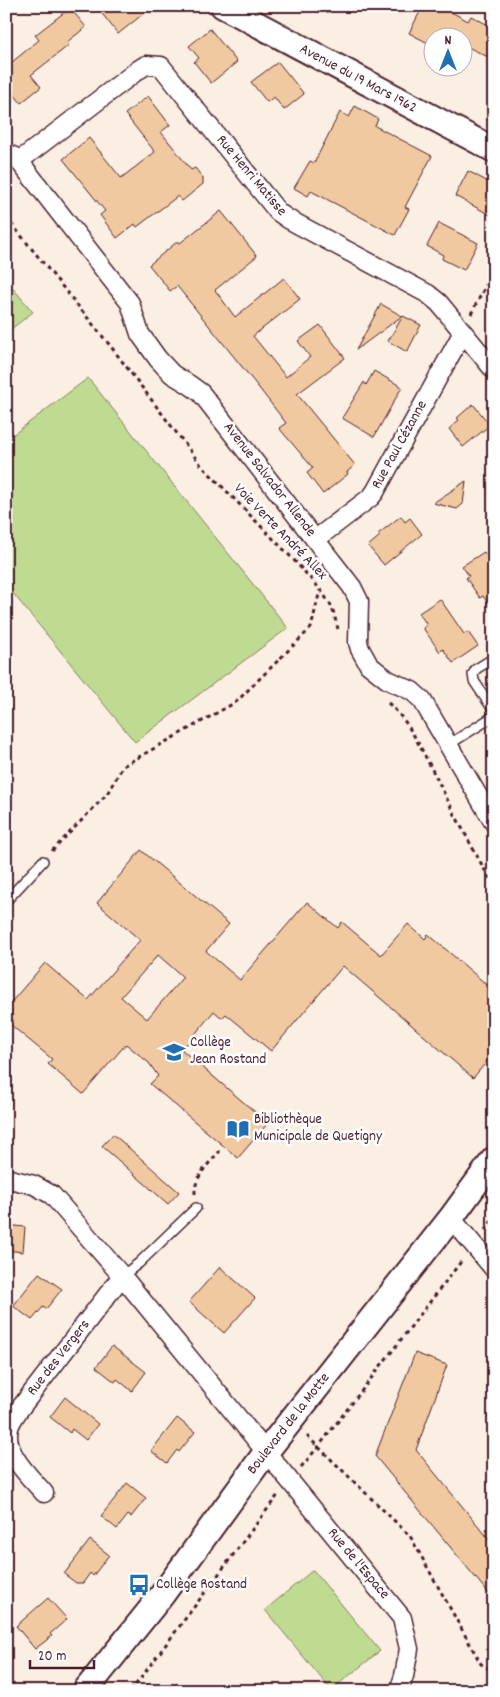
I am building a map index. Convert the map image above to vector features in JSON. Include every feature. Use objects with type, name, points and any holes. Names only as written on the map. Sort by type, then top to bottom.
[{"type":"street","name":"Avenue du 19 Mars 1962","points":[[223,6],[494,150]]},
{"type":"street","name":"Rue Henri Matisse","points":[[13,157],[146,65],[161,66],[278,212],[428,294],[439,303],[494,370]]},
{"type":"street","name":"Avenue Salvador Allende","points":[[13,157],[130,303],[140,334],[158,359],[172,374],[201,394],[316,539],[357,595],[359,601],[358,642],[369,665],[388,680],[412,691],[422,700],[494,823]]},
{"type":"street","name":"Rue Paul Cézanne","points":[[316,539],[375,492],[463,332]]},
{"type":"street","name":"Boulevard de la Motte","points":[[85,1691],[162,1595],[266,1452],[451,1218],[494,1159]]},
{"type":"street","points":[[6,1178],[34,1185],[52,1195],[122,1276],[266,1452]]},
{"type":"street","points":[[451,1218],[494,1269]]},
{"type":"street","name":"Rue des Vergers","points":[[44,1493],[13,1456],[9,1444],[9,1426],[18,1411],[122,1276]]},
{"type":"street","name":"Rue de l'Espace","points":[[266,1452],[402,1618],[410,1649],[399,1691]]},
{"type":"lane","points":[[494,658],[476,669],[473,674],[474,681],[494,711]]},
{"type":"lane","points":[[448,745],[494,716]]},
{"type":"lane","points":[[6,901],[43,861]]},
{"type":"lane","points":[[122,1276],[139,1263],[196,1208]]},
{"type":"path","name":"Voie Verte André Allex","points":[[6,216],[112,348],[201,465],[320,589],[332,607],[338,633]]},
{"type":"path","points":[[463,332],[494,270]]},
{"type":"path","points":[[43,861],[107,794],[123,766],[236,702],[311,628],[320,589]]},
{"type":"path","points":[[384,699],[407,724],[480,864],[494,886]]},
{"type":"path","points":[[196,1208],[194,1186],[204,1168],[220,1151]]},
{"type":"path","points":[[290,1422],[319,1446],[410,1536],[481,1664],[494,1671]]},
{"type":"green space","points":[[6,280],[33,312],[6,333]]},
{"type":"green space","points":[[88,378],[288,628],[135,742],[6,585],[6,440]]},
{"type":"green space","points":[[313,1570],[380,1651],[331,1690],[265,1610]]},
{"type":"building","points":[[96,6],[153,6],[118,34]]},
{"type":"building","points":[[423,6],[440,6],[468,21],[471,16],[494,28],[494,60],[472,49],[472,28],[422,28],[422,40],[409,33]]},
{"type":"building","points":[[70,8],[86,27],[67,42],[69,45],[31,75],[41,87],[21,103],[6,84],[6,67],[39,40],[35,35]]},
{"type":"building","points":[[210,29],[237,62],[211,83],[194,62],[199,58],[189,46]]},
{"type":"building","points":[[278,62],[304,94],[284,110],[274,97],[267,102],[251,82]]},
{"type":"building","points":[[148,96],[170,125],[161,132],[191,170],[195,168],[203,178],[203,184],[182,201],[178,196],[137,227],[135,224],[117,238],[100,215],[105,211],[63,159],[89,138],[121,178],[155,152],[125,114]]},
{"type":"building","points":[[355,106],[378,119],[375,126],[432,156],[405,207],[409,209],[395,235],[311,191],[308,196],[294,188],[310,161],[314,163],[340,112],[349,117]]},
{"type":"building","points":[[468,171],[494,185],[494,217],[455,196]]},
{"type":"building","points":[[221,211],[257,256],[215,290],[235,317],[284,278],[300,299],[253,336],[286,377],[310,357],[298,341],[320,325],[345,358],[297,394],[355,465],[347,472],[348,474],[323,494],[307,473],[313,468],[279,428],[286,423],[177,286],[170,291],[149,265],[178,241],[180,243]]},
{"type":"building","points":[[439,223],[478,243],[464,270],[442,259],[443,255],[427,246]]},
{"type":"building","points":[[381,304],[402,316],[356,350]]},
{"type":"building","points":[[403,316],[421,325],[407,352],[388,341]]},
{"type":"building","points":[[374,371],[402,387],[374,437],[342,418],[364,382],[366,385]]},
{"type":"building","points":[[473,404],[490,425],[463,447],[449,429],[459,420],[457,418]]},
{"type":"building","points":[[466,481],[463,504],[457,509],[433,503]]},
{"type":"building","points":[[401,516],[405,522],[410,518],[422,534],[384,565],[368,546],[380,536],[378,534]]},
{"type":"building","points":[[484,552],[494,566],[494,612],[483,596],[480,598],[466,578],[469,576],[462,566]]},
{"type":"building","points":[[440,599],[464,634],[468,632],[478,646],[453,663],[443,649],[440,652],[423,628],[427,625],[419,613]]},
{"type":"building","points":[[141,850],[229,924],[206,951],[240,980],[307,902],[338,928],[342,922],[381,955],[408,924],[425,939],[428,934],[494,991],[494,1053],[473,1078],[343,966],[271,1051],[226,1014],[222,1018],[214,1011],[182,1050],[268,1123],[238,1158],[150,1084],[158,1076],[149,1063],[126,1044],[83,1094],[48,1064],[52,1059],[6,1021],[6,1008],[45,963],[88,1000],[140,940],[97,903]],"holes":[[[158,955],[183,977],[147,1019],[121,997]]]},
{"type":"building","points":[[113,1134],[179,1192],[168,1204],[102,1146]]},
{"type":"building","points":[[6,1225],[25,1227],[23,1252],[6,1250]]},
{"type":"building","points":[[220,1267],[255,1298],[224,1333],[189,1302]]},
{"type":"building","points":[[39,1273],[62,1289],[46,1309],[43,1307],[32,1320],[13,1306]]},
{"type":"building","points":[[112,1346],[146,1372],[132,1391],[117,1379],[115,1382],[96,1367]]},
{"type":"building","points":[[415,1353],[447,1365],[416,1450],[494,1545],[494,1600],[375,1456]]},
{"type":"building","points":[[65,1397],[98,1424],[86,1440],[72,1429],[70,1433],[50,1417]]},
{"type":"building","points":[[177,1418],[195,1432],[179,1452],[177,1450],[167,1463],[151,1451]]},
{"type":"building","points":[[127,1483],[146,1498],[131,1517],[128,1515],[117,1529],[101,1516]]},
{"type":"building","points":[[90,1540],[109,1555],[93,1576],[90,1573],[83,1583],[76,1583],[64,1574]]},
{"type":"building","points":[[48,1598],[67,1619],[50,1634],[52,1636],[35,1649],[16,1626]]},
{"type":"place","name":"Collège Jean Rostand","points":[[174,1052]]},
{"type":"place","name":"Bibliothèque Municipale de Quetigny","points":[[238,1129]]},
{"type":"place","name":"Collège Rostand","points":[[139,1585]]}]
